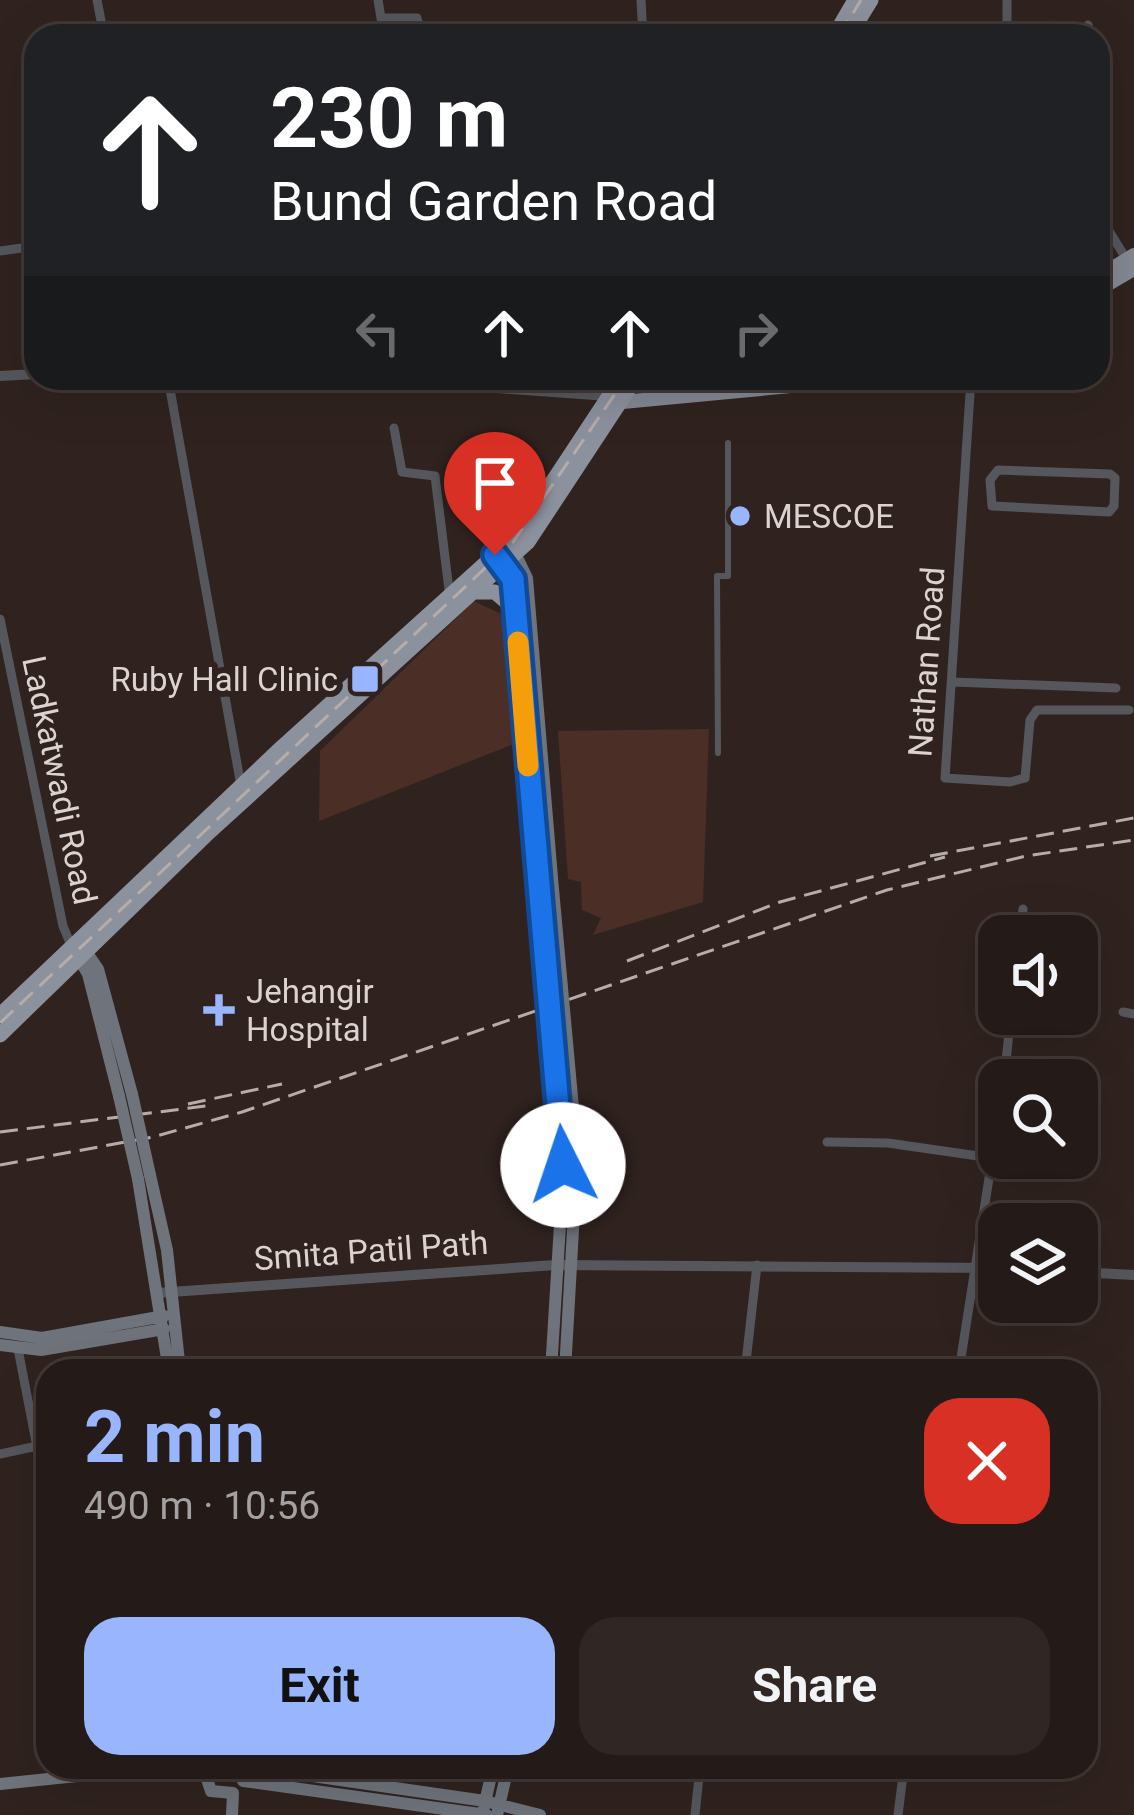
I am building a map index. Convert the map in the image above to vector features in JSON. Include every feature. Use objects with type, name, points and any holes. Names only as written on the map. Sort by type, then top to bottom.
[{"type":"highway","points":[[0,1015],[81,951],[453,601],[472,592],[506,554],[614,395]]},
{"type":"highway","points":[[0,1035],[241,786],[506,554]]},
{"type":"highway","points":[[472,592],[494,592],[516,610]]},
{"type":"main road","points":[[614,395],[664,390]]},
{"type":"main road","points":[[614,395],[691,390]]},
{"type":"main road","points":[[506,554],[513,579],[567,1120],[565,1359]]},
{"type":"main road","points":[[506,554],[527,578],[545,878]]},
{"type":"main road","points":[[81,951],[125,1095],[177,1359]]},
{"type":"main road","points":[[552,1359],[562,1265]]},
{"type":"main road","points":[[0,1331],[42,1337],[168,1322]]},
{"type":"main road","points":[[0,1345],[41,1351],[168,1322]]},
{"type":"main road","points":[[168,1322],[169,1359]]},
{"type":"main road","points":[[0,1784],[36,1779]]},
{"type":"main road","points":[[206,1779],[208,1788],[238,1780],[541,1815]]},
{"type":"main road","points":[[489,1811],[492,1779]]},
{"type":"main road","points":[[489,1811],[503,1779]]},
{"type":"main road","points":[[228,1815],[238,1780]]},
{"type":"street","points":[[378,0],[382,24]]},
{"type":"street","points":[[381,18],[417,18],[419,24]]},
{"type":"street","points":[[1110,230],[1132,261]]},
{"type":"street","points":[[170,390],[241,786]]},
{"type":"street","points":[[490,390],[614,395]]},
{"type":"street","name":"Nathan Road","points":[[970,390],[945,778],[1010,782],[1025,778],[1030,720],[1037,710],[1130,710]]},
{"type":"street","points":[[394,428],[402,472],[434,476],[453,601]]},
{"type":"street","points":[[718,753],[717,576],[728,576],[728,443]]},
{"type":"street","points":[[965,478],[990,480],[1002,470],[1110,474],[1115,478],[1114,506],[1109,512],[992,506],[990,480]]},
{"type":"street","name":"Ladkatwadi Road","points":[[0,619],[63,926],[81,951]]},
{"type":"street","points":[[953,682],[1116,688]]},
{"type":"street","points":[[1022,915],[1023,909]]},
{"type":"street","points":[[0,1000],[19,996]]},
{"type":"street","points":[[827,1142],[888,1143],[978,1156]]},
{"type":"street","points":[[961,1359],[989,1179]]},
{"type":"street","name":"Smita Patil Path","points":[[164,1293],[562,1265],[978,1267]]},
{"type":"street","points":[[746,1359],[758,1265]]},
{"type":"street","points":[[1098,1273],[1134,1275]]},
{"type":"street","points":[[18,1349],[36,1441]]},
{"type":"street","points":[[0,1454],[36,1446]]},
{"type":"street","points":[[695,1815],[699,1779]]},
{"type":"street","points":[[898,1815],[902,1779]]},
{"type":"shaded area","points":[[474,601],[505,616],[516,743],[319,821],[320,751]]},
{"type":"shaded area","points":[[709,729],[703,902],[593,935],[601,918],[582,910],[581,882],[568,879],[558,731]]},
{"type":"railway","points":[[846,24],[861,0]]},
{"type":"railway","points":[[0,1023],[513,542],[618,390]]},
{"type":"railway","points":[[930,856],[1134,818]]},
{"type":"railway","points":[[0,1165],[153,1137],[242,1112],[887,890],[1026,856],[1134,840]]},
{"type":"railway","points":[[627,961],[780,902],[945,857]]},
{"type":"railway","points":[[188,1104],[282,1084]]},
{"type":"railway","points":[[0,1132],[206,1106]]},
{"type":"slow traffic","points":[[518,642],[528,766]]},
{"type":"place","name":"MESCOE","points":[[740,516]]},
{"type":"place","name":"Ruby Hall Clinic","points":[[365,679]]},
{"type":"place","name":"Jehangir Hospital","points":[[219,1010]]},
{"type":"route","points":[[495,555],[513,579],[563,1165]]}]
